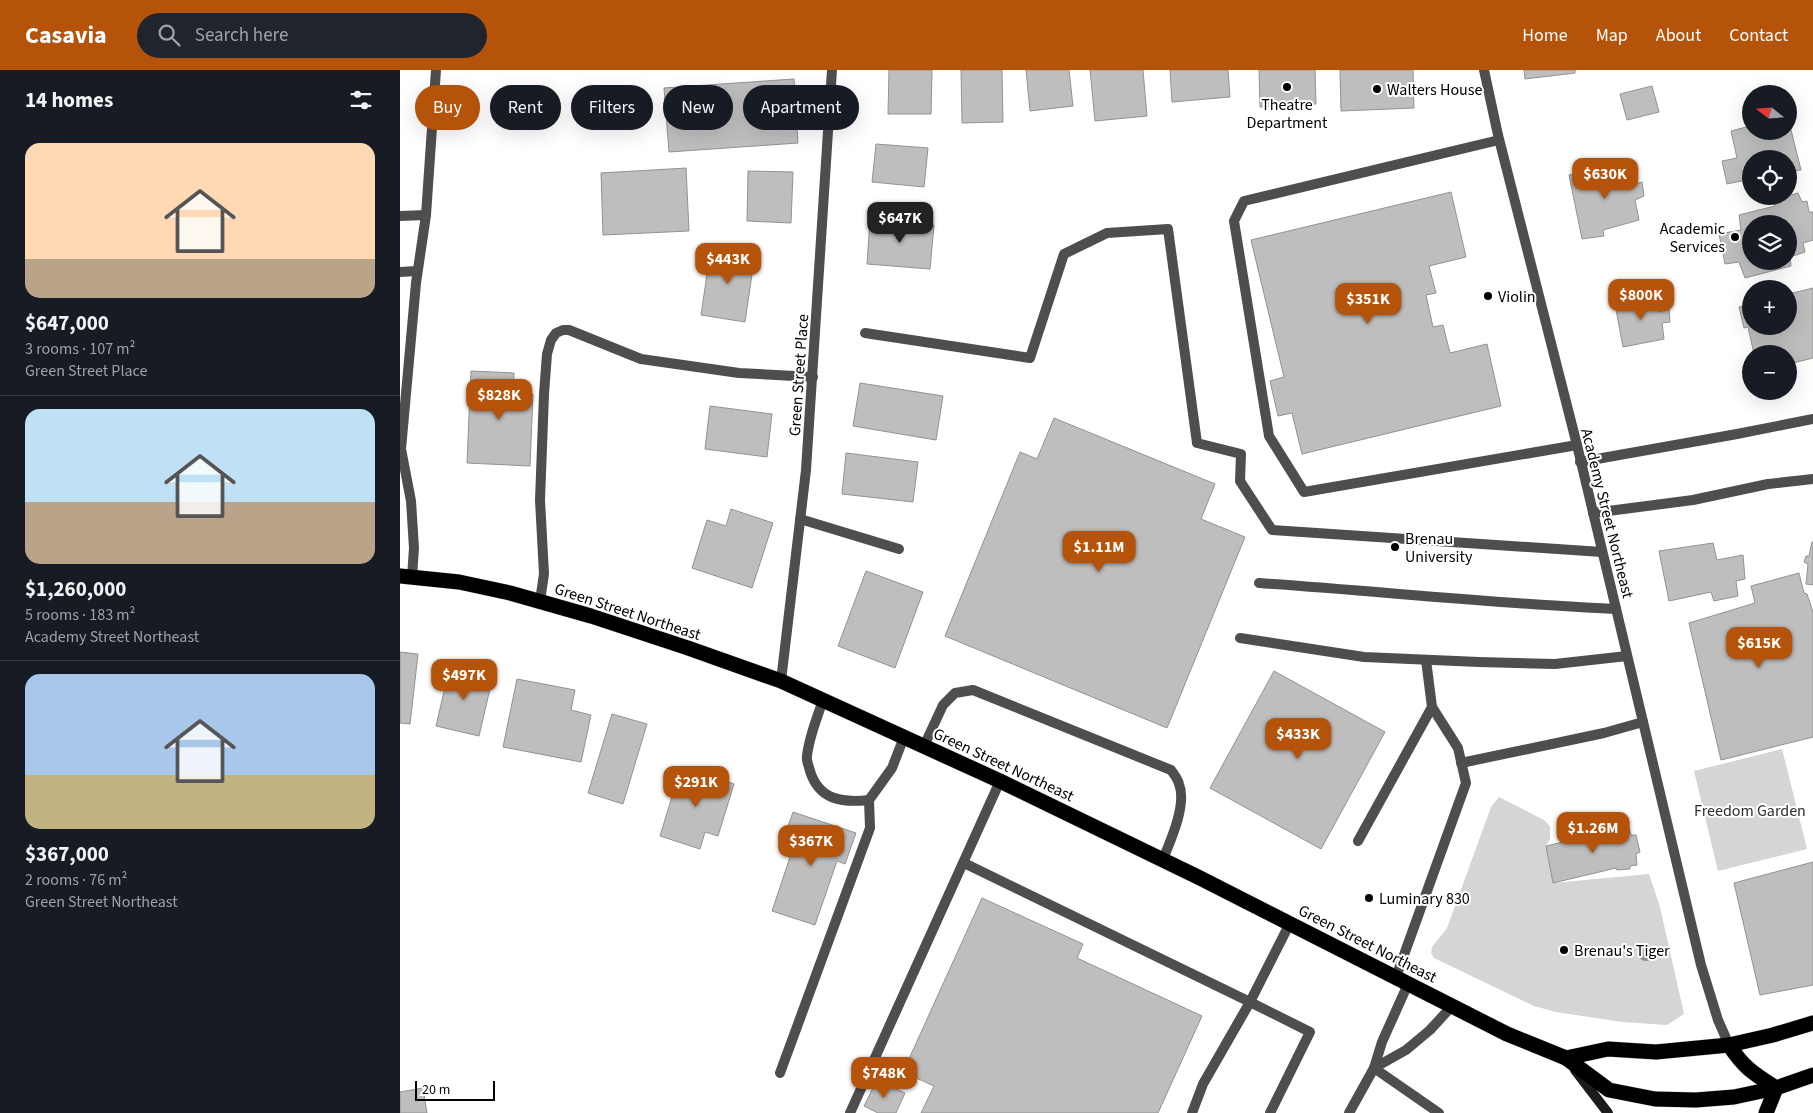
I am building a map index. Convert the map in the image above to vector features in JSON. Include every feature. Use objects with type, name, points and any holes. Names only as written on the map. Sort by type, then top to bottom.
[{"type":"highway","name":"Green Street Northeast","points":[[406,576],[459,582],[540,601],[688,648],[781,681],[1000,781],[1163,859],[1507,1034],[1566,1058],[1609,1090],[1655,1099],[1696,1100],[1734,1097],[1776,1088],[1813,1075]]},
{"type":"highway","points":[[1566,1058],[1608,1049],[1656,1052],[1729,1045],[1774,1035],[1813,1022]]},
{"type":"highway","points":[[1729,1045],[1744,1066],[1776,1088],[1766,1113]]},
{"type":"street","points":[[406,576],[414,548],[411,501],[401,449],[418,271],[426,216],[436,70]]},
{"type":"street","name":"Green Street Place","points":[[781,681],[806,470],[832,70]]},
{"type":"street","name":"Academy Street Northeast","points":[[1484,70],[1499,140],[1577,445],[1701,964],[1718,1020],[1729,1045]]},
{"type":"street","points":[[1499,140],[1244,201],[1234,221],[1269,436],[1304,492],[1577,445]]},
{"type":"street","points":[[400,216],[426,216]]},
{"type":"street","points":[[865,333],[1030,358],[1064,254],[1107,233],[1168,228],[1197,443],[1241,454],[1240,481],[1272,530],[1602,552]]},
{"type":"street","points":[[400,272],[418,271]]},
{"type":"street","points":[[540,601],[544,574],[540,500],[544,394],[547,354],[551,340],[556,333],[562,330],[569,330],[642,359],[739,373],[812,377]]},
{"type":"street","points":[[1580,462],[1813,419]]},
{"type":"street","points":[[1593,513],[1693,500],[1768,484],[1813,479]]},
{"type":"street","points":[[800,519],[899,549]]},
{"type":"street","points":[[1259,583],[1392,592],[1539,606],[1616,609]]},
{"type":"street","points":[[1240,638],[1364,657],[1426,660],[1555,664],[1627,656]]},
{"type":"street","points":[[1349,1113],[1374,1068],[1466,783],[1458,748],[1432,707],[1426,660]]},
{"type":"street","points":[[924,746],[943,705],[955,694],[973,690],[1171,770],[1180,784],[1181,808],[1163,859]]},
{"type":"street","points":[[823,700],[806,758],[814,782],[828,796],[851,802],[869,800]]},
{"type":"street","points":[[1358,841],[1432,707]]},
{"type":"street","points":[[1461,763],[1604,733],[1643,722]]},
{"type":"street","points":[[780,1072],[870,828],[869,800],[892,768],[904,737]]},
{"type":"street","points":[[850,1113],[1000,781]]},
{"type":"street","points":[[964,863],[1310,1032],[1270,1113]]},
{"type":"street","points":[[1192,1113],[1203,1084],[1250,1002],[1290,923]]},
{"type":"street","points":[[1374,1068],[1406,1050],[1430,1030],[1452,1006]]},
{"type":"street","points":[[1566,1058],[1608,1113]]},
{"type":"street","points":[[1374,1068],[1439,1113]]},
{"type":"green space","name":"Freedom Garden","points":[[1782,749],[1807,849],[1718,871],[1694,771]]},
{"type":"green space","points":[[1499,797],[1544,820],[1550,826],[1550,839],[1546,846],[1553,883],[1649,874],[1660,907],[1684,1014],[1667,1025],[1622,1022],[1556,1012],[1534,1006],[1434,958],[1431,953],[1432,947],[1447,928],[1491,807]]},
{"type":"building","points":[[889,70],[932,70],[931,114],[888,114]]},
{"type":"building","points":[[961,70],[1002,70],[1003,122],[962,123]]},
{"type":"building","points":[[1026,70],[1069,70],[1073,106],[1030,111]]},
{"type":"building","points":[[1090,70],[1143,70],[1147,116],[1095,121]]},
{"type":"building","points":[[1170,70],[1228,70],[1230,97],[1172,102]]},
{"type":"building","name":"Theatre Department","points":[[1259,70],[1315,70],[1316,104],[1260,107]]},
{"type":"building","name":"Walters House","points":[[1340,70],[1413,70],[1414,108],[1341,111]]},
{"type":"building","points":[[1524,70],[1575,70],[1575,73],[1525,79]]},
{"type":"building","points":[[794,79],[794,85],[743,85],[743,130],[797,130],[798,143],[669,152],[667,130],[733,130],[733,85],[707,85]]},
{"type":"building","points":[[1652,86],[1659,112],[1627,120],[1620,94]]},
{"type":"building","points":[[1742,128],[1742,140],[1794,140],[1796,150],[1742,150],[1742,181],[1727,184],[1722,161],[1737,158],[1731,131]]},
{"type":"building","points":[[876,144],[928,148],[924,187],[872,182]]},
{"type":"building","points":[[1797,154],[1801,170],[1797,170]]},
{"type":"building","points":[[1627,162],[1630,170],[1633,170],[1635,184],[1642,182],[1644,196],[1635,200],[1639,220],[1603,230],[1604,236],[1582,239],[1569,175],[1622,167]]},
{"type":"building","points":[[686,168],[689,231],[603,235],[601,173]]},
{"type":"building","points":[[748,171],[793,172],[791,223],[747,221]]},
{"type":"building","points":[[1451,192],[1466,257],[1429,266],[1436,293],[1426,295],[1433,327],[1443,325],[1450,353],[1487,344],[1501,406],[1302,454],[1292,413],[1278,416],[1270,381],[1284,377],[1251,240]]},
{"type":"building","points":[[1798,193],[1802,202],[1807,201],[1809,212],[1813,212],[1813,240],[1803,243],[1805,252],[1797,255],[1797,215],[1742,215],[1742,270],[1739,262],[1725,264],[1719,234],[1741,230],[1739,215],[1775,206],[1797,205]]},
{"type":"building","points":[[870,220],[934,225],[930,269],[867,264]]},
{"type":"building","points":[[711,247],[755,254],[745,322],[701,315]]},
{"type":"building","points":[[1742,270],[1776,270],[1745,278]]},
{"type":"building","points":[[1813,288],[1813,358],[1797,362],[1797,345],[1752,345],[1750,335],[1797,335],[1797,292]]},
{"type":"building","points":[[1655,296],[1658,312],[1669,309],[1670,322],[1662,323],[1664,339],[1623,347],[1615,304]]},
{"type":"building","points":[[1742,306],[1742,320],[1739,307]]},
{"type":"building","points":[[471,371],[514,373],[513,394],[533,394],[530,466],[467,463]]},
{"type":"building","points":[[860,383],[943,396],[936,440],[853,426]]},
{"type":"building","points":[[710,406],[772,414],[767,457],[705,449]]},
{"type":"building","points":[[1054,418],[1215,484],[1201,519],[1245,537],[1167,728],[945,636],[1020,452],[1037,459]]},
{"type":"building","points":[[846,453],[918,462],[913,502],[842,494]]},
{"type":"building","points":[[731,509],[773,523],[752,588],[692,568],[707,520],[726,526]]},
{"type":"building","points":[[1812,542],[1813,585],[1806,584],[1808,564],[1804,562],[1806,556],[1809,556]]},
{"type":"building","points":[[1713,543],[1717,560],[1743,555],[1745,579],[1736,581],[1738,596],[1714,601],[1711,592],[1669,601],[1659,551]]},
{"type":"building","points":[[866,571],[923,592],[895,668],[838,646]]},
{"type":"building","points":[[1799,573],[1804,593],[1807,594],[1813,612],[1813,737],[1721,760],[1689,623],[1755,603],[1751,586]]},
{"type":"building","points":[[400,652],[418,654],[410,724],[400,723]]},
{"type":"building","points":[[450,666],[493,676],[479,736],[436,726]]},
{"type":"building","points":[[1274,671],[1385,732],[1321,849],[1210,788]]},
{"type":"building","points":[[517,679],[575,690],[571,710],[591,715],[581,762],[503,747]]},
{"type":"building","points":[[612,714],[647,724],[623,804],[588,793]]},
{"type":"building","points":[[681,767],[734,784],[718,836],[705,832],[700,849],[660,836]]},
{"type":"building","points":[[793,812],[856,833],[845,864],[837,861],[815,925],[772,911],[798,833],[787,829]]},
{"type":"building","points":[[1620,826],[1622,828],[1629,827],[1631,835],[1636,835],[1640,852],[1636,854],[1637,865],[1630,866],[1630,869],[1617,870],[1616,868],[1553,883],[1546,846],[1567,841],[1564,837],[1581,833],[1583,836]]},
{"type":"building","points":[[1813,862],[1813,985],[1760,995],[1734,883]]},
{"type":"building","points":[[982,898],[1083,944],[1077,958],[1202,1016],[1158,1113],[921,1113],[934,1086],[903,1072]]},
{"type":"building","points":[[877,1080],[905,1093],[896,1113],[878,1113],[864,1106]]},
{"type":"building","points":[[423,1088],[427,1113],[400,1113],[400,1092]]},
{"type":"place","name":"Theatre Department","points":[[1287,87]]},
{"type":"place","name":"Walters House","points":[[1377,89]]},
{"type":"place","name":"Academic Services","points":[[1735,237]]},
{"type":"place","name":"Violin","points":[[1488,296]]},
{"type":"place","name":"Brenau University","points":[[1395,547]]},
{"type":"place","name":"Luminary 830","points":[[1369,898]]},
{"type":"place","name":"Brenau's Tiger","points":[[1564,950]]}]
